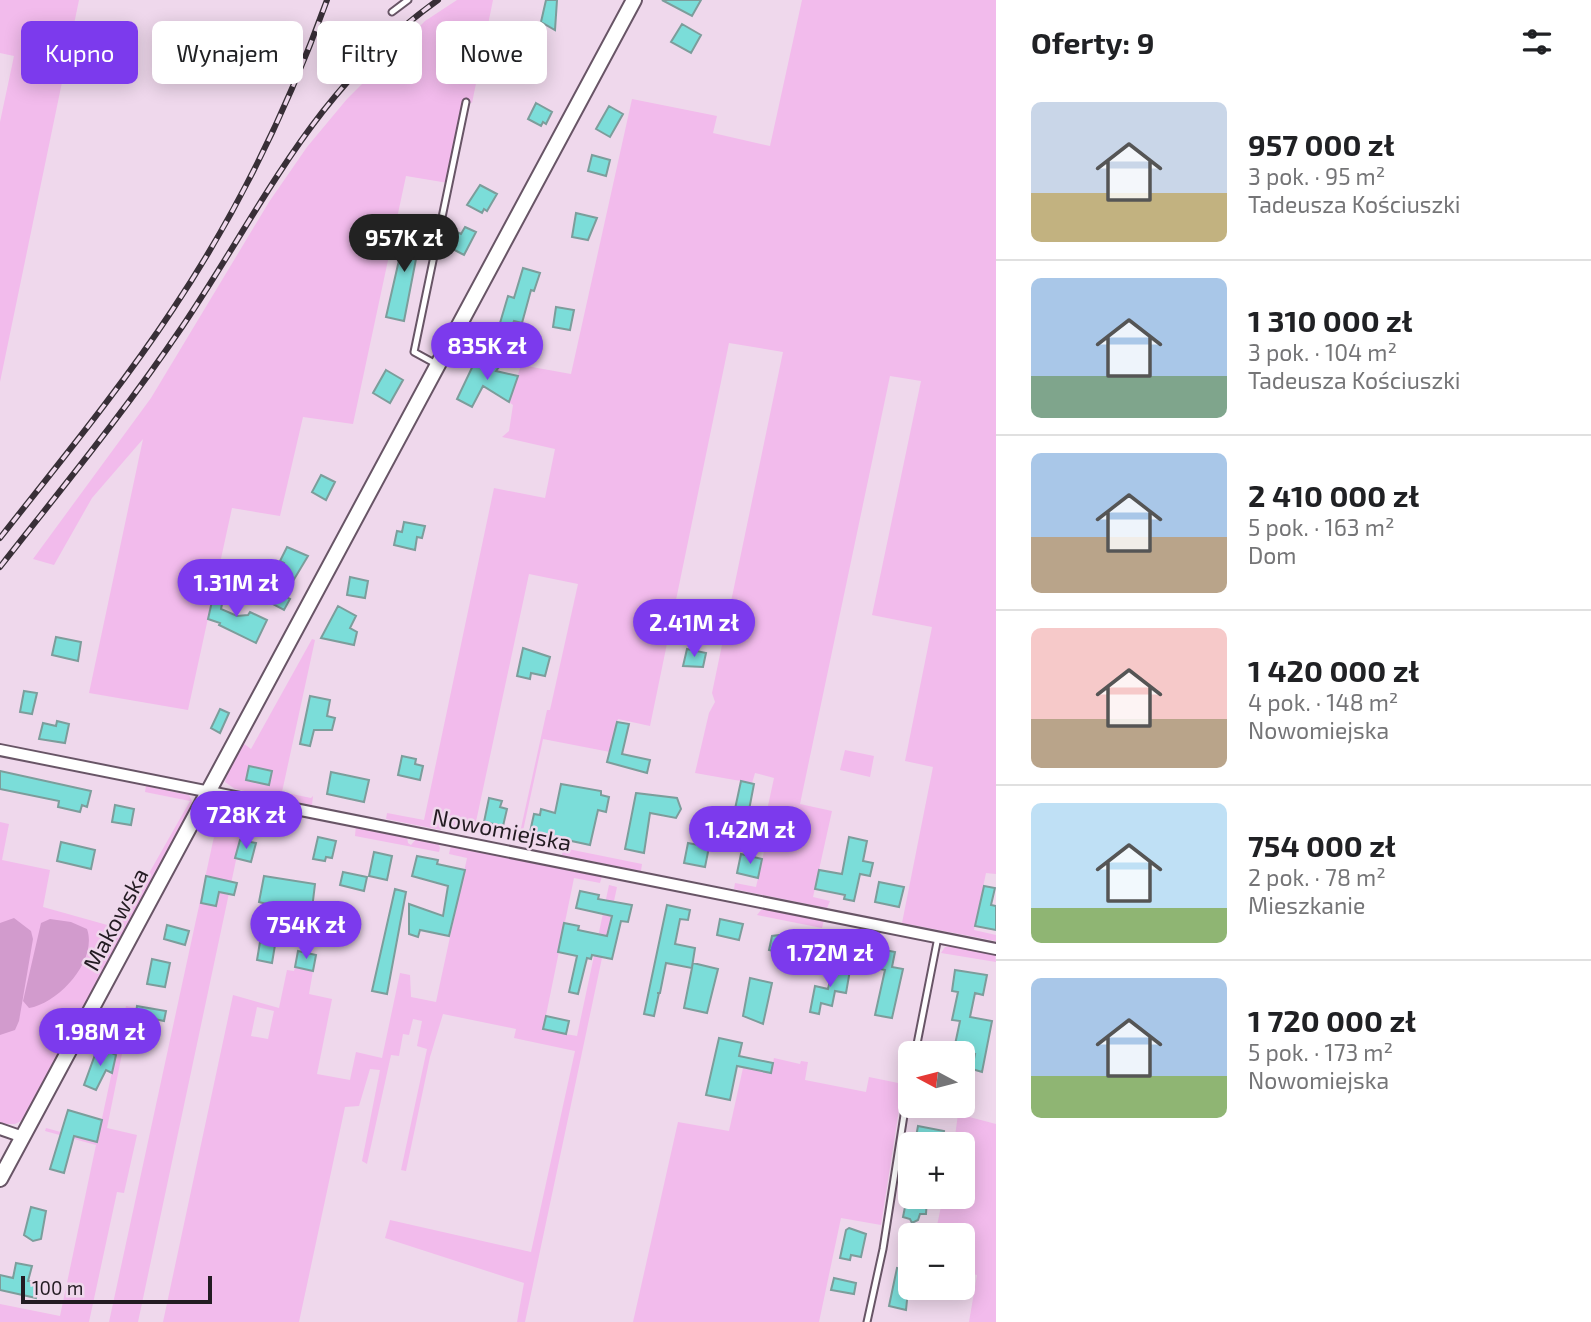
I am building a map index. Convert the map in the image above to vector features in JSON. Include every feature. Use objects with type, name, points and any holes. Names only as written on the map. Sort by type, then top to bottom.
[{"type":"street","name":"Makowska","points":[[0,1179],[634,0]]},
{"type":"street","name":"Nowomiejska","points":[[0,750],[996,949]]},
{"type":"street","points":[[0,1129],[23,1137]]},
{"type":"lane","points":[[392,12],[408,0]]},
{"type":"lane","points":[[438,365],[414,352],[467,102]]},
{"type":"lane","points":[[918,1041],[938,937]]},
{"type":"lane","points":[[867,1322],[883,1249],[904,1118]]},
{"type":"shaded area","points":[[0,0],[79,0],[75,21],[21,21],[21,84],[62,84],[0,382],[0,122],[14,56],[0,53]]},
{"type":"shaded area","points":[[457,0],[493,0],[489,21],[436,21],[436,84],[476,84],[472,103],[466,101],[448,183],[406,176],[353,424],[303,417],[280,516],[232,508],[188,710],[89,693],[143,439],[92,498],[54,565],[33,559],[151,398],[269,202],[307,147],[362,84],[422,84],[422,24]]},
{"type":"shaded area","points":[[802,0],[996,0],[996,874],[986,873],[974,930],[996,935],[996,941],[902,923],[933,767],[905,761],[932,627],[872,615],[921,381],[890,376],[800,804],[832,811],[813,897],[830,901],[827,908],[734,889],[735,883],[756,887],[772,816],[766,815],[774,778],[755,773],[752,783],[695,773],[709,713],[715,702],[712,693],[783,352],[729,343],[650,726],[618,719],[610,752],[543,739],[521,840],[519,837],[547,710],[550,710],[578,584],[529,574],[474,831],[444,823],[441,830],[386,819],[387,813],[424,820],[494,488],[545,498],[555,449],[502,437],[509,431],[513,405],[509,402],[521,365],[571,374],[632,99],[717,116],[713,133],[770,146]]},
{"type":"shaded area","points":[[312,639],[315,640],[282,792],[311,798],[313,796],[312,805],[235,789],[225,782],[228,771],[243,743],[251,749]]},
{"type":"shaded area","points":[[845,750],[874,756],[870,777],[840,770]]},
{"type":"shaded area","points":[[146,786],[189,795],[194,805],[23,1120],[15,1124],[0,1124],[0,1021],[18,1024],[19,1016],[0,950],[0,822],[9,824],[2,860],[50,870],[43,907],[118,928],[190,801],[145,792]]},
{"type":"shaded area","points":[[226,804],[254,807],[260,811],[259,815],[246,813],[138,1322],[109,1322],[220,809],[218,806]]},
{"type":"shaded area","points":[[356,826],[407,837],[411,845],[416,839],[438,843],[439,852],[355,836]]},
{"type":"shaded area","points":[[451,845],[602,876],[600,883],[574,878],[543,1030],[577,1036],[609,885],[617,887],[525,1322],[517,1322],[524,1283],[385,1238],[390,1220],[531,1252],[575,1051],[514,1038],[516,1029],[443,1014],[430,1057],[406,1171],[401,1170],[427,1049],[417,1046],[422,1021],[413,1019],[409,1035],[403,1034],[399,1056],[391,1055],[367,1164],[362,1161],[380,1070],[370,1069],[359,1106],[345,1107],[299,1322],[163,1322],[233,995],[279,1008],[287,970],[294,971],[295,967],[313,971],[309,994],[332,999],[317,1074],[350,1080],[356,1052],[382,1058],[400,973],[410,975],[411,997],[436,1002],[467,858],[449,854]],"holes":[[[257,1007],[274,1011],[268,1039],[251,1036]]]},
{"type":"shaded area","points":[[563,848],[642,864],[641,871],[562,855]]},
{"type":"shaded area","points":[[761,910],[824,920],[822,928],[757,915]]},
{"type":"shaded area","points":[[14,918],[31,931],[33,939],[19,1021],[15,1030],[0,1035],[0,923]]},
{"type":"shaded area","points":[[50,919],[71,922],[87,929],[87,954],[63,989],[52,998],[29,1008],[23,1001],[41,923]]},
{"type":"shaded area","points":[[956,946],[995,954],[996,962],[941,953],[945,947]]},
{"type":"shaded area","points":[[126,1006],[137,1008],[134,1025],[148,1027],[150,1018],[153,1019],[151,1029],[128,1024],[107,1128],[137,1135],[124,1193],[117,1192],[89,1322],[0,1322],[0,1304],[60,1316],[96,1145],[45,1131],[46,1128],[97,1142]]},
{"type":"shaded area","points":[[774,1058],[800,1064],[801,1061],[808,1062],[805,1080],[866,1092],[869,1077],[898,1083],[898,1116],[881,1225],[841,1218],[819,1322],[633,1322],[678,1122],[729,1131],[743,1068],[771,1073]]},
{"type":"shaded area","points":[[957,1118],[973,1118],[996,1124],[996,1322],[969,1322],[973,1300],[975,1300],[977,1275],[975,1223],[938,1223],[940,1209],[975,1209],[975,1132],[956,1132]]},
{"type":"building","points":[[546,0],[557,0],[555,30],[547,25],[547,21],[541,21]]},
{"type":"building","points":[[662,0],[701,0],[692,16]]},
{"type":"building","points":[[682,24],[701,35],[691,53],[671,42]]},
{"type":"building","points":[[536,103],[552,112],[546,124],[543,122],[541,126],[528,119]]},
{"type":"building","points":[[609,106],[623,114],[610,137],[596,129]]},
{"type":"building","points":[[592,155],[610,160],[606,176],[588,171]]},
{"type":"building","points":[[480,185],[497,194],[487,211],[484,209],[482,213],[467,205]]},
{"type":"building","points":[[576,213],[597,218],[588,240],[572,237]]},
{"type":"building","points":[[407,225],[422,228],[404,321],[386,317]]},
{"type":"building","points":[[465,227],[476,232],[464,255],[445,245],[450,236],[453,238],[457,232],[461,234]]},
{"type":"building","points":[[523,268],[540,273],[534,291],[531,290],[522,323],[514,321],[512,326],[500,323],[508,296],[514,298]]},
{"type":"building","points":[[556,307],[574,310],[570,330],[553,327]]},
{"type":"building","points":[[478,355],[499,367],[496,371],[518,376],[509,402],[483,386],[472,407],[457,399]]},
{"type":"building","points":[[386,370],[403,380],[390,403],[373,393]]},
{"type":"building","points":[[321,475],[335,482],[326,500],[312,492]]},
{"type":"building","points":[[404,522],[425,526],[422,538],[417,537],[415,550],[394,545],[397,531],[402,532]]},
{"type":"building","points":[[287,547],[308,556],[284,596],[290,599],[284,610],[269,602],[272,587],[284,563],[280,561]]},
{"type":"building","points":[[350,577],[368,581],[365,598],[347,595]]},
{"type":"building","points":[[215,588],[225,590],[221,609],[237,616],[248,615],[250,612],[267,620],[256,643],[208,619]]},
{"type":"building","points":[[338,606],[356,616],[350,628],[357,632],[354,645],[321,638]]},
{"type":"building","points":[[56,637],[81,642],[78,661],[52,655]]},
{"type":"building","points":[[523,648],[550,657],[545,676],[531,673],[530,679],[517,676]]},
{"type":"building","points":[[687,649],[706,653],[703,667],[683,666]]},
{"type":"building","points":[[24,691],[37,693],[32,714],[20,712]]},
{"type":"building","points":[[310,696],[330,700],[327,716],[335,718],[332,730],[314,730],[310,746],[300,744]]},
{"type":"building","points":[[220,709],[229,713],[220,733],[211,728]]},
{"type":"building","points":[[57,721],[69,724],[65,743],[39,739],[43,723],[56,726]]},
{"type":"building","points":[[617,722],[629,724],[622,754],[650,760],[647,773],[607,762]]},
{"type":"building","points":[[402,756],[416,759],[415,764],[423,766],[420,780],[398,775]]},
{"type":"building","points":[[249,766],[272,771],[269,785],[246,780]]},
{"type":"building","points":[[0,771],[91,791],[87,807],[82,805],[80,812],[58,807],[59,801],[0,789]]},
{"type":"building","points":[[331,772],[369,780],[364,802],[327,794]]},
{"type":"building","points":[[741,781],[754,784],[744,836],[730,832]]},
{"type":"building","points":[[561,784],[601,791],[601,795],[609,797],[606,812],[598,810],[590,845],[530,832],[534,814],[540,815],[541,809],[555,813]]},
{"type":"building","points":[[636,793],[677,798],[681,809],[676,818],[650,813],[644,853],[625,849]]},
{"type":"building","points":[[489,798],[502,801],[500,807],[507,809],[503,826],[484,822]]},
{"type":"building","points":[[115,805],[134,809],[131,825],[112,822]]},
{"type":"building","points":[[318,837],[336,841],[332,858],[326,857],[325,861],[313,859]]},
{"type":"building","points":[[849,837],[867,841],[863,861],[873,863],[870,876],[860,874],[854,901],[844,899],[845,895],[815,889],[819,870],[842,874]]},
{"type":"building","points":[[240,840],[256,843],[251,862],[235,858]]},
{"type":"building","points":[[61,842],[95,850],[91,869],[57,861]]},
{"type":"building","points":[[688,843],[709,847],[705,867],[684,863]]},
{"type":"building","points":[[374,852],[392,856],[387,880],[369,876]]},
{"type":"building","points":[[741,854],[762,859],[758,878],[737,873]]},
{"type":"building","points":[[417,856],[465,870],[449,936],[420,930],[418,937],[409,934],[409,904],[443,916],[448,886],[412,876]]},
{"type":"building","points":[[343,872],[367,877],[364,891],[340,885]]},
{"type":"building","points":[[206,876],[237,883],[234,895],[219,892],[216,906],[201,903]]},
{"type":"building","points":[[264,876],[315,884],[312,909],[343,915],[337,944],[320,943],[322,930],[297,924],[300,913],[259,902]]},
{"type":"building","points":[[879,882],[904,887],[899,907],[875,902]]},
{"type":"building","points":[[984,886],[995,888],[991,905],[996,906],[996,930],[975,926]]},
{"type":"building","points":[[395,889],[406,892],[387,994],[372,991]]},
{"type":"building","points":[[580,891],[599,895],[598,899],[632,905],[628,922],[621,921],[612,959],[592,955],[591,959],[587,958],[578,994],[569,992],[577,956],[558,952],[564,923],[579,926],[578,930],[607,936],[612,916],[576,908]]},
{"type":"building","points":[[667,905],[690,910],[688,920],[680,919],[675,944],[695,948],[692,967],[693,963],[718,969],[707,1013],[684,1008],[692,968],[666,963],[654,1016],[644,1014]]},
{"type":"building","points":[[720,919],[743,924],[739,940],[717,935]]},
{"type":"building","points":[[167,925],[189,931],[185,945],[164,939]]},
{"type":"building","points":[[772,936],[822,943],[818,962],[769,950]]},
{"type":"building","points":[[260,942],[275,945],[272,963],[257,960]]},
{"type":"building","points":[[875,948],[895,952],[892,967],[903,969],[892,1018],[875,1015],[885,970],[871,967]]},
{"type":"building","points":[[298,951],[316,955],[313,971],[295,967]]},
{"type":"building","points":[[152,959],[170,963],[165,987],[147,984]]},
{"type":"building","points":[[833,967],[850,970],[846,993],[835,991],[832,1006],[821,1003],[819,1014],[810,1012],[815,986],[828,989]]},
{"type":"building","points":[[955,970],[987,975],[983,995],[975,993],[970,1017],[992,1021],[982,1072],[975,1070],[975,1041],[956,1041],[960,1021],[952,1020],[958,992],[952,991]]},
{"type":"building","points":[[750,978],[772,983],[763,1024],[743,1016]]},
{"type":"building","points":[[137,1006],[166,1011],[164,1021],[150,1018],[148,1028],[134,1025]]},
{"type":"building","points":[[546,1016],[569,1021],[566,1034],[543,1029]]},
{"type":"building","points":[[719,1038],[742,1043],[739,1056],[773,1063],[771,1073],[737,1066],[730,1100],[706,1095]]},
{"type":"building","points":[[104,1049],[116,1055],[112,1073],[106,1070],[96,1090],[84,1085],[96,1052],[101,1054]]},
{"type":"building","points":[[68,1110],[102,1120],[97,1142],[74,1136],[64,1173],[50,1169]]},
{"type":"building","points":[[918,1126],[944,1131],[944,1132],[917,1132]]},
{"type":"building","points":[[31,1207],[46,1211],[41,1239],[33,1241],[24,1235]]},
{"type":"building","points":[[905,1209],[926,1209],[926,1214],[920,1214],[918,1220],[912,1223],[910,1219],[903,1217]]},
{"type":"building","points":[[849,1228],[866,1234],[861,1257],[851,1255],[850,1260],[840,1258],[846,1230]]},
{"type":"building","points":[[16,1263],[32,1266],[28,1281],[39,1283],[36,1298],[0,1290],[0,1275],[13,1278]]},
{"type":"building","points":[[897,1268],[898,1300],[907,1300],[906,1310],[889,1306]]},
{"type":"building","points":[[834,1278],[856,1283],[854,1294],[831,1290]]},
{"type":"railway","points":[[0,538],[132,368],[196,273],[240,198],[278,120],[327,0]]},
{"type":"railway","points":[[0,567],[161,358],[266,193],[324,110],[357,71],[394,35],[438,0]]}]
